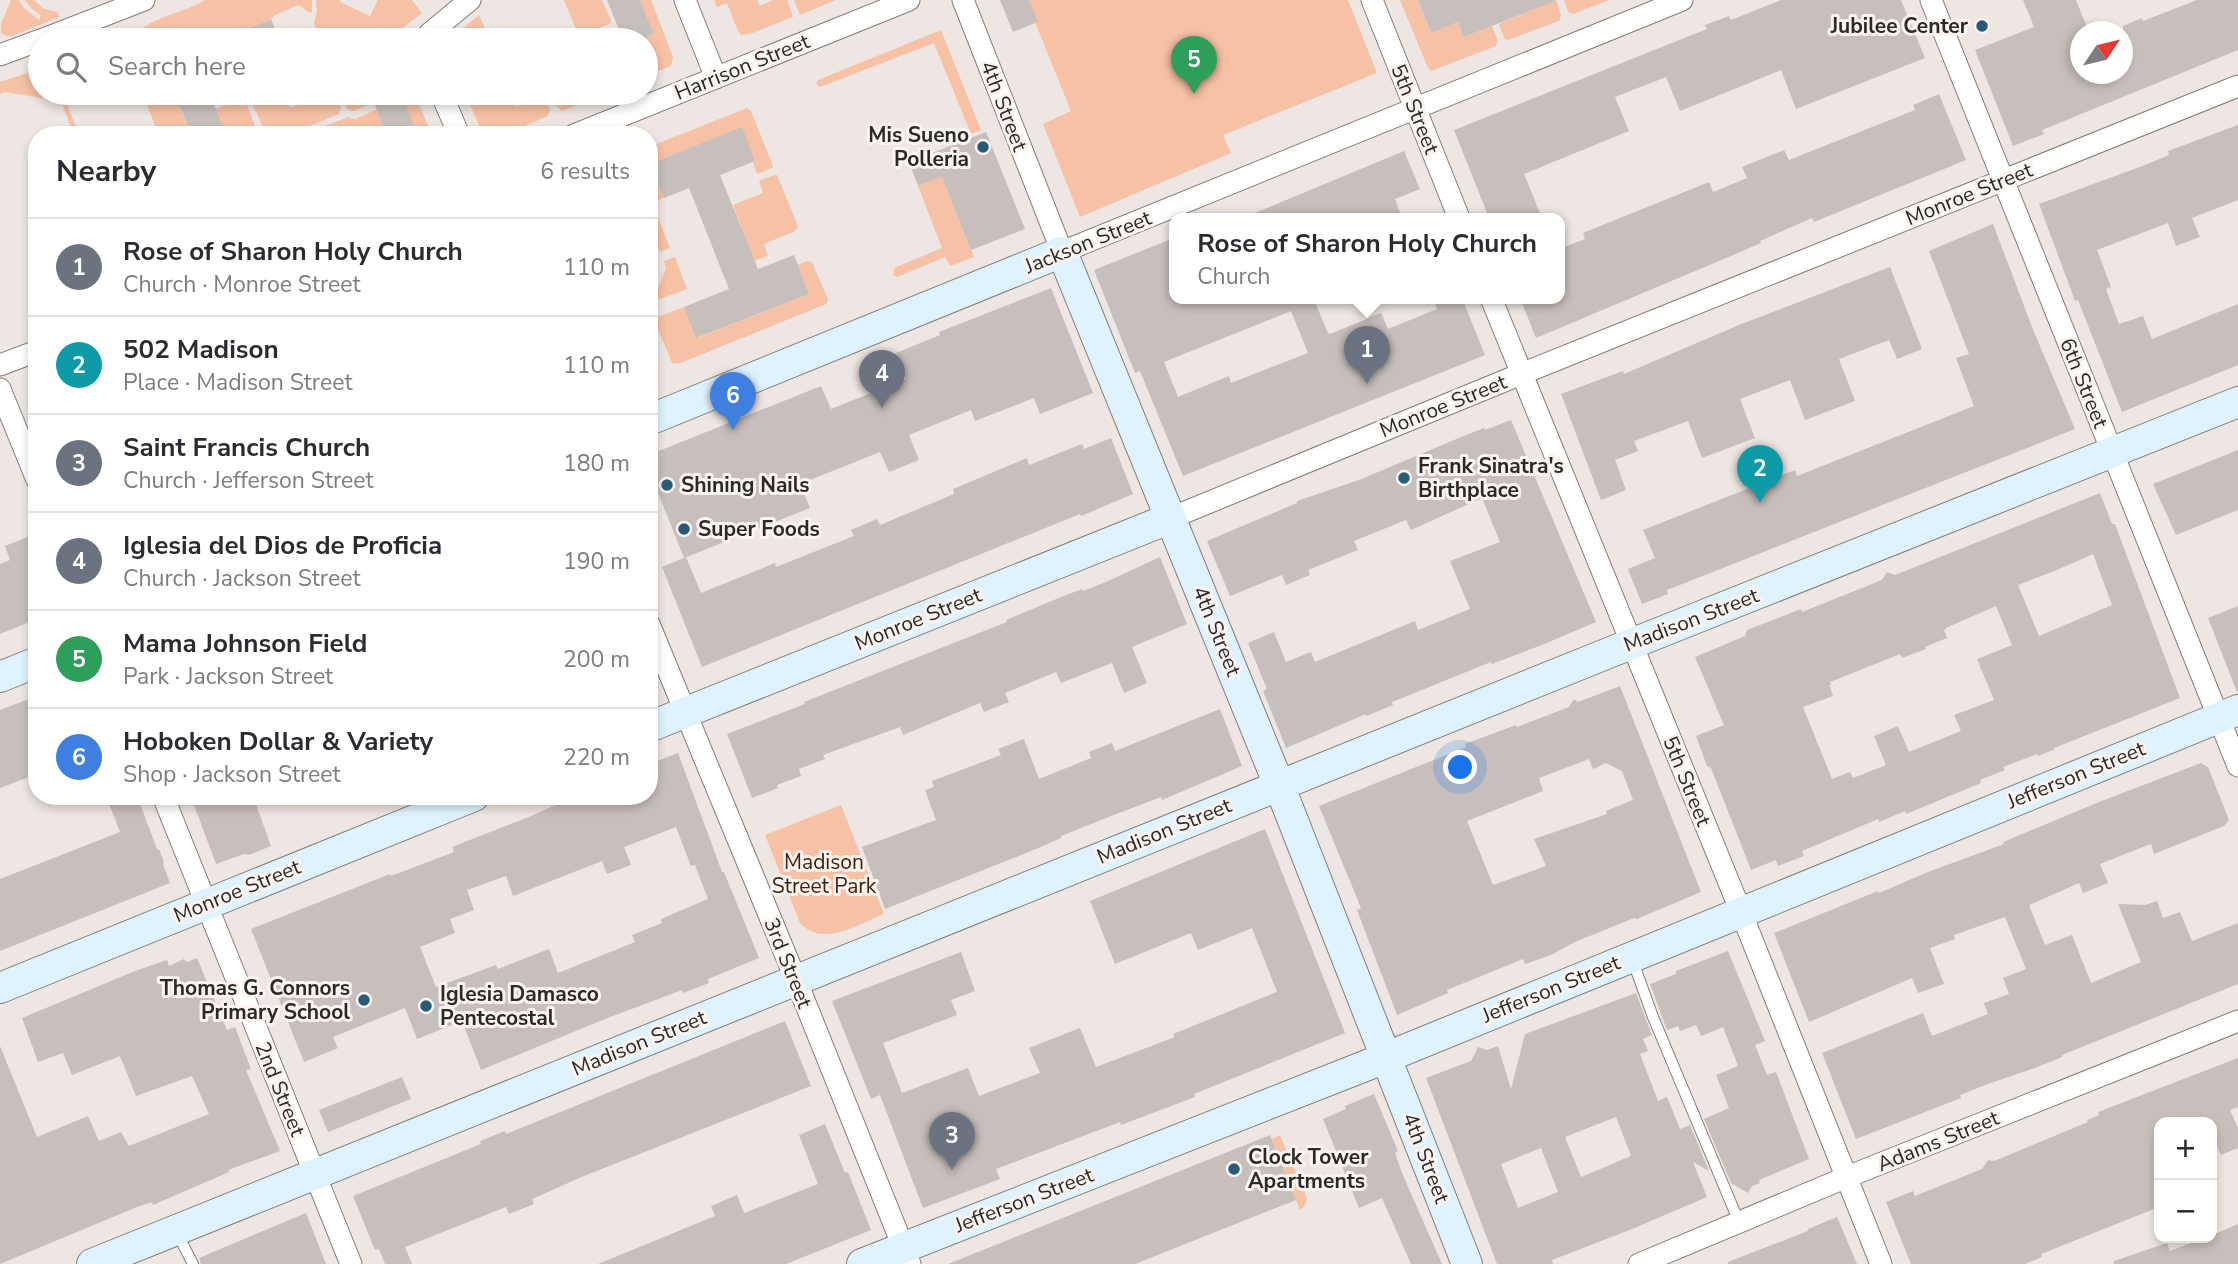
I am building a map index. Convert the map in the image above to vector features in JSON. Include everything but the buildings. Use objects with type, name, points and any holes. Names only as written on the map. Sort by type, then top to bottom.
[{"type":"street","points":[[71,28],[144,0]]},
{"type":"street","points":[[436,28],[470,0]]},
{"type":"street","points":[[685,0],[716,78]]},
{"type":"street","name":"Harrison Street","points":[[658,101],[909,0]]},
{"type":"street","name":"4th Street","points":[[962,0],[1279,785],[1467,1264]]},
{"type":"street","name":"5th Street","points":[[1372,0],[1457,213]]},
{"type":"street","name":"Jackson Street","points":[[658,416],[1682,0]]},
{"type":"street","name":"6th Street","points":[[1931,0],[2112,454],[2228,714],[2238,766]]},
{"type":"street","points":[[0,55],[28,44]]},
{"type":"street","name":"Monroe Street","points":[[658,723],[2238,86]]},
{"type":"street","points":[[446,105],[454,126]]},
{"type":"street","name":"Harrison Street","points":[[596,126],[649,105]]},
{"type":"street","name":"5th Street","points":[[1493,304],[1881,1264]]},
{"type":"street","points":[[0,365],[28,354]]},
{"type":"street","points":[[0,389],[28,458]]},
{"type":"street","name":"Madison Street","points":[[92,1264],[2238,402]]},
{"type":"street","name":"3rd Street","points":[[658,646],[906,1256]]},
{"type":"street","points":[[0,677],[28,666]]},
{"type":"street","name":"Jefferson Street","points":[[862,1264],[906,1256],[2228,714]]},
{"type":"street","name":"2nd Street","points":[[167,805],[351,1264]]},
{"type":"street","name":"Monroe Street","points":[[0,988],[452,805]]},
{"type":"street","name":"Adams Street","points":[[1639,1264],[1847,1177],[2238,1021]]},
{"type":"lane","points":[[1631,957],[1653,1017],[1739,1222]]},
{"type":"lane","points":[[176,1230],[193,1264]]},
{"type":"green space","points":[[11,0],[19,0],[24,8],[39,20],[41,15],[25,0],[34,0],[44,9],[58,12],[59,17],[12,36],[1,32],[1,24]]},
{"type":"green space","points":[[205,0],[312,0],[312,12],[298,5],[249,28],[143,28]]},
{"type":"green space","points":[[316,0],[340,0],[370,16],[378,0],[412,0],[422,13],[403,28],[316,28],[314,23]]},
{"type":"green space","points":[[564,0],[602,0],[612,23],[599,28],[576,28]]},
{"type":"green space","points":[[640,0],[651,0],[673,57],[671,66],[658,71],[658,28],[652,28]]},
{"type":"green space","points":[[714,0],[757,0],[760,6],[773,0],[787,0],[793,17],[741,35],[727,3],[717,7]]},
{"type":"green space","points":[[794,0],[836,0],[800,15]]},
{"type":"green space","points":[[1026,0],[1348,0],[1377,73],[1223,135],[1231,153],[1080,217],[1043,124],[1071,111]]},
{"type":"green space","points":[[1400,0],[1418,0],[1431,33],[1458,22],[1464,37],[1492,26],[1498,41],[1496,46],[1431,71]]},
{"type":"green space","points":[[1556,0],[1561,15],[1559,21],[1508,40],[1504,38],[1499,24]]},
{"type":"green space","points":[[1564,0],[1609,0],[1573,14],[1568,12]]},
{"type":"green space","points":[[479,15],[485,28],[463,28]]},
{"type":"green space","points":[[941,30],[981,130],[971,134],[934,43],[820,87],[816,84],[818,80]]},
{"type":"green space","points":[[28,73],[28,96],[5,92],[0,94],[0,82]]},
{"type":"green space","points":[[63,105],[67,105],[76,126],[71,126]]},
{"type":"green space","points":[[147,105],[179,105],[188,126],[155,126]]},
{"type":"green space","points":[[225,105],[247,105],[255,126],[223,126],[216,109]]},
{"type":"green space","points":[[253,105],[289,105],[290,108],[297,105],[341,107],[339,114],[309,126],[262,126]]},
{"type":"green space","points":[[346,105],[368,105],[354,111],[348,110]]},
{"type":"green space","points":[[402,105],[419,105],[428,126],[399,126]]},
{"type":"green space","points":[[470,105],[549,105],[550,109],[548,116],[524,126],[479,126]]},
{"type":"green space","points":[[555,105],[577,105],[562,111]]},
{"type":"green space","points":[[747,108],[751,111],[773,166],[757,174],[753,162],[755,161],[741,128],[658,161],[658,143]]},
{"type":"green space","points":[[378,109],[384,126],[325,126],[348,117],[355,119]]},
{"type":"green space","points":[[777,175],[798,226],[795,231],[764,244],[768,256],[754,261],[733,205],[763,193],[759,181]]},
{"type":"green space","points":[[942,177],[974,257],[950,266],[945,257],[897,277],[893,275],[894,268],[942,248],[918,186]]},
{"type":"green space","points":[[658,183],[664,198],[658,200]]},
{"type":"green space","points":[[658,217],[670,248],[660,252],[658,247]]},
{"type":"green space","points":[[675,257],[687,289],[658,300],[658,288],[666,268],[664,261]]},
{"type":"green space","points":[[812,262],[828,299],[826,304],[678,364],[672,363],[658,329],[658,317],[684,307],[697,338],[809,294],[798,265]]},
{"type":"green space","name":"Madison Street Park","points":[[841,805],[884,914],[841,932],[819,934],[800,923],[765,835]]},
{"type":"green space","points":[[1280,1135],[1307,1198],[1305,1206],[1300,1210],[1272,1139]]},
{"type":"place","name":"Jubilee Center","points":[[1982,26]]},
{"type":"place","name":"Mama Johnson Field","points":[[1194,94]]},
{"type":"place","name":"Mis Sueno Polleria","points":[[983,147]]},
{"type":"place","name":"Rose of Sharon Holy Church","points":[[1367,384]]},
{"type":"place","name":"Iglesia del Dios de Proficia","points":[[882,408]]},
{"type":"place","name":"Hoboken Dollar & Variety","points":[[733,430]]},
{"type":"place","name":"Frank Sinatra's Birthplace","points":[[1404,478]]},
{"type":"place","name":"Shining Nails","points":[[667,485]]},
{"type":"place","name":"502 Madison","points":[[1760,503]]},
{"type":"place","name":"Super Foods","points":[[684,529]]},
{"type":"place","name":"Thomas G. Connors Primary School","points":[[364,1000]]},
{"type":"place","name":"Iglesia Damasco Pentecostal","points":[[426,1006]]},
{"type":"place","name":"Clock Tower Apartments","points":[[1234,1169]]},
{"type":"place","name":"Saint Francis Church","points":[[952,1170]]}]
